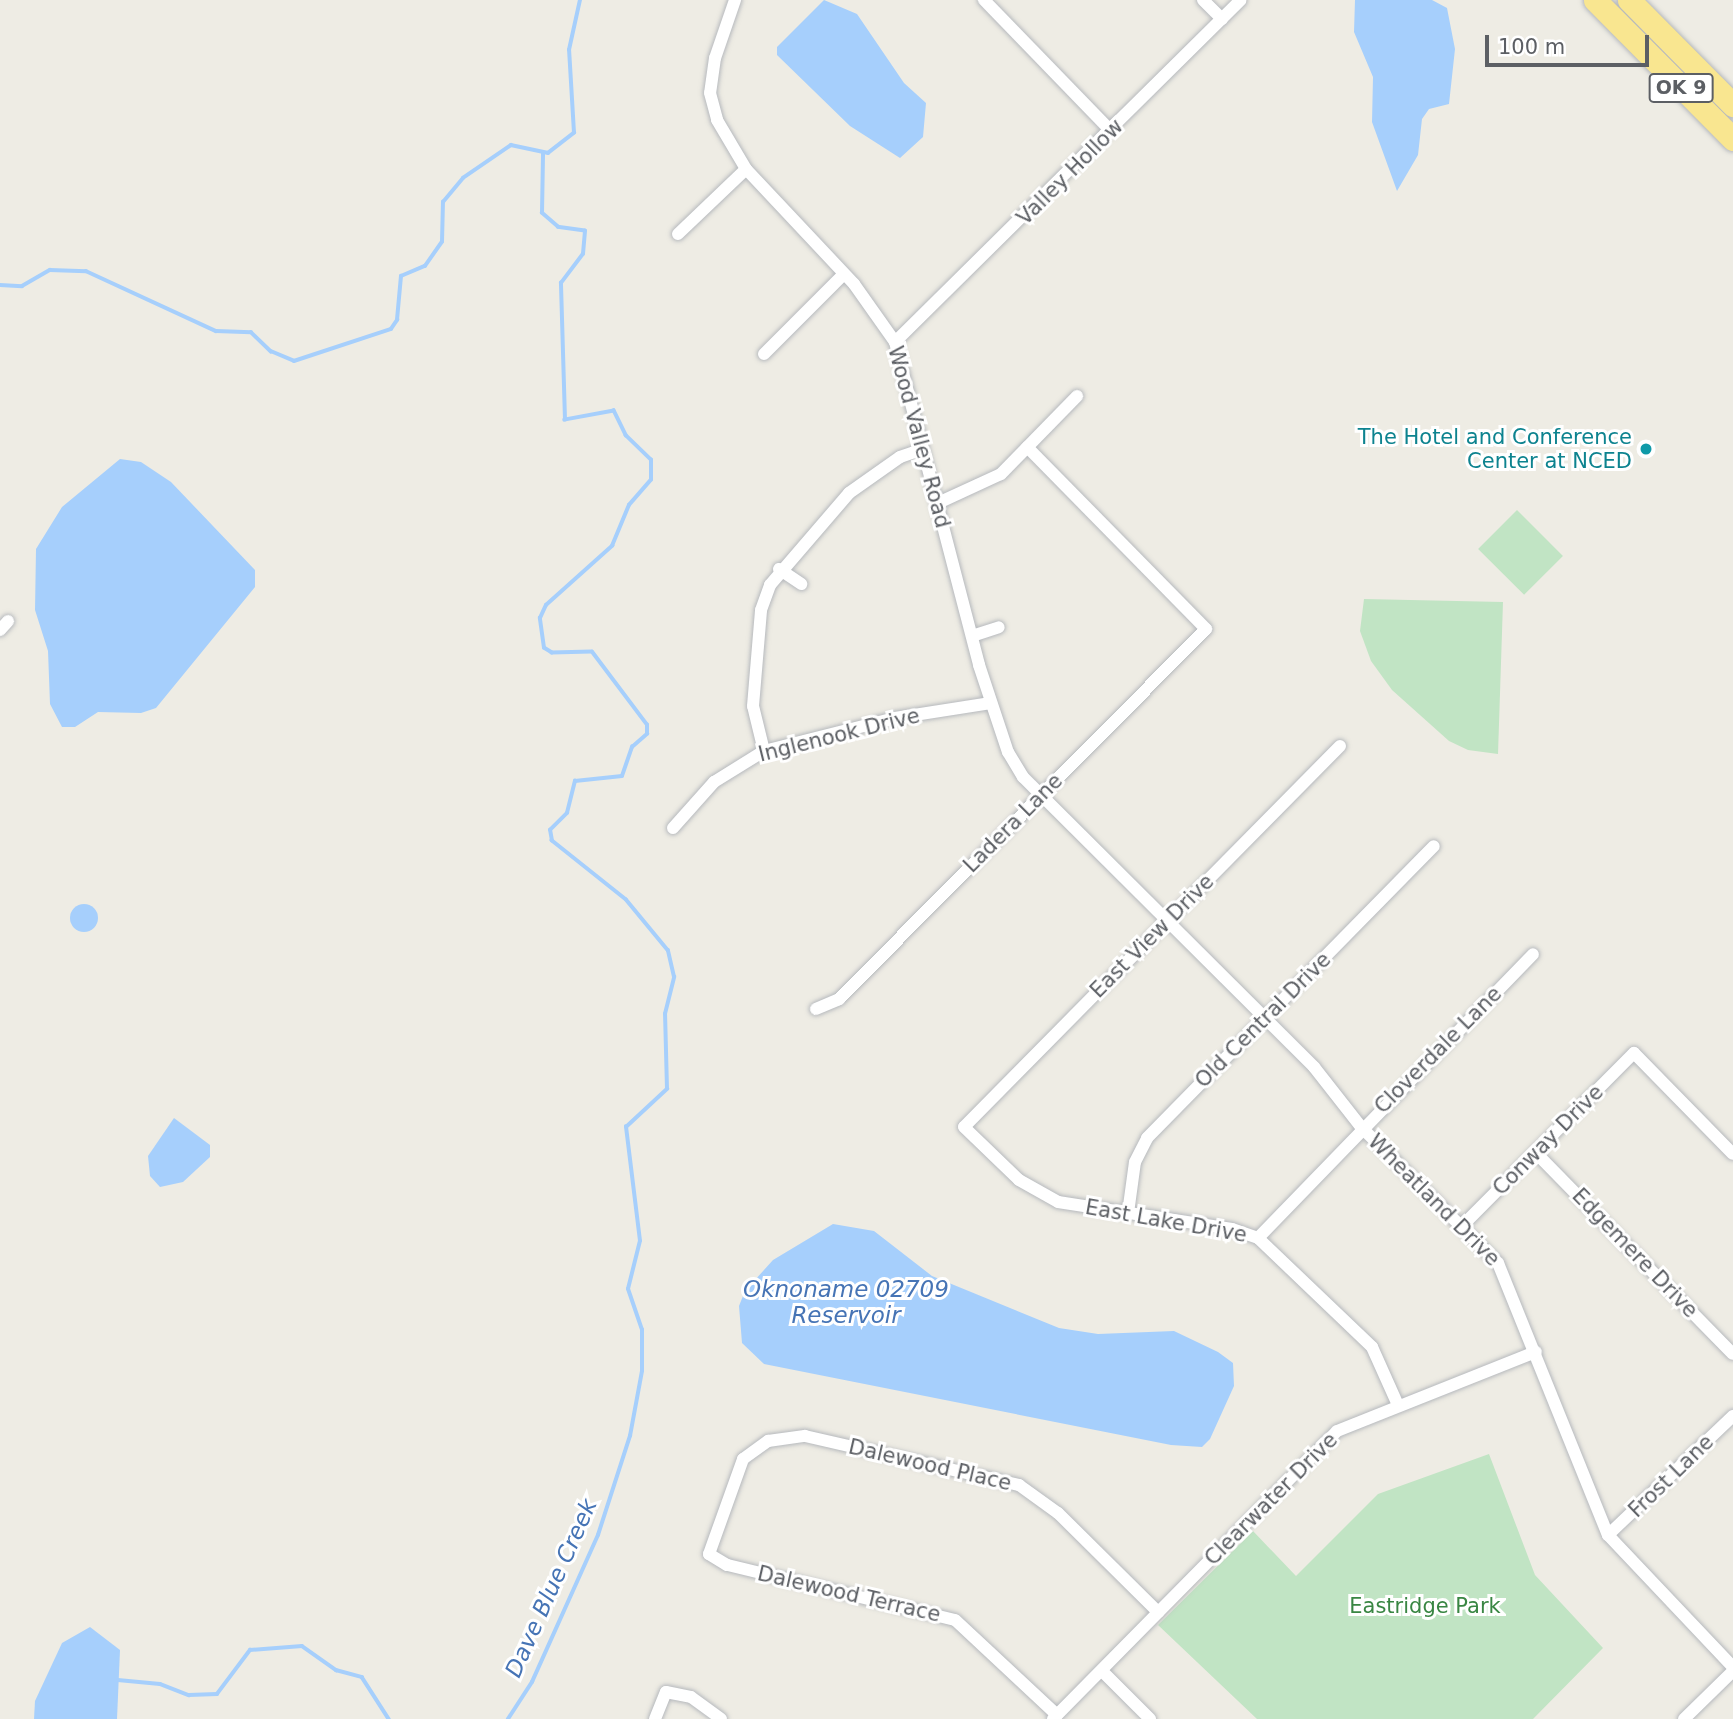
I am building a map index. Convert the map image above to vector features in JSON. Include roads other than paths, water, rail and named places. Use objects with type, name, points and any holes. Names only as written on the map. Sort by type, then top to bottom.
[{"type":"highway","name":"OK 9","points":[[1595,0],[1733,139]]},
{"type":"highway","name":"OK 9","points":[[1629,0],[1733,105]]},
{"type":"street","name":"Wood Valley Road","points":[[735,0],[715,58],[710,93],[728,146],[746,169],[844,274],[895,342],[991,703],[1008,752],[1041,795]]},
{"type":"street","points":[[984,0],[1111,131]]},
{"type":"street","points":[[1203,0],[1222,19]]},
{"type":"street","name":"Valley Hollow","points":[[895,342],[1241,0]]},
{"type":"street","points":[[678,234],[746,169]]},
{"type":"street","points":[[764,354],[844,274]]},
{"type":"street","points":[[938,503],[983,487],[1077,396]]},
{"type":"street","name":"Ladera Lane","points":[[816,1009],[839,999],[1206,629],[1027,447]]},
{"type":"street","points":[[764,751],[756,731],[755,679],[761,610],[779,569],[849,494],[901,457],[923,449]]},
{"type":"street","points":[[779,569],[801,584]]},
{"type":"street","points":[[972,636],[999,627]]},
{"type":"street","name":"Inglenook Drive","points":[[673,828],[735,764],[764,751],[895,718],[991,703]]},
{"type":"street","name":"East View Drive","points":[[964,1127],[1340,746]]},
{"type":"street","name":"Wheatland Drive","points":[[1041,795],[1314,1066],[1361,1128],[1462,1226],[1507,1276],[1608,1535],[1733,1669]]},
{"type":"street","name":"Old Central Drive","points":[[1128,1213],[1135,1163],[1147,1138],[1434,846]]},
{"type":"street","name":"Cloverdale Lane","points":[[1258,1238],[1361,1128],[1532,954]]},
{"type":"street","name":"Conway Drive","points":[[1462,1226],[1634,1053],[1733,1154]]},
{"type":"street","name":"East Lake Drive","points":[[964,1127],[1033,1191],[1058,1202],[1258,1238],[1372,1347],[1398,1405]]},
{"type":"street","name":"Edgemere Drive","points":[[1536,1153],[1733,1354]]},
{"type":"street","name":"Clearwater Drive","points":[[1055,1717],[1326,1441],[1348,1424],[1536,1352]]},
{"type":"street","name":"Frost Lane","points":[[1608,1535],[1733,1416]]},
{"type":"street","name":"Dalewood Place","points":[[743,1459],[768,1441],[805,1436],[1019,1485],[1058,1513],[1158,1612]]},
{"type":"street","name":"Dalewood Terrace","points":[[743,1459],[709,1554],[727,1565],[955,1620],[1055,1717]]},
{"type":"street","points":[[1684,1719],[1733,1669]]},
{"type":"street","points":[[1102,1671],[1150,1719]]},
{"type":"street","points":[[655,1719],[666,1692],[691,1697],[721,1719]]},
{"type":"water","points":[[824,0],[857,14],[904,83],[926,103],[923,137],[900,158],[850,126],[777,55],[777,47]]},
{"type":"water","points":[[1355,0],[1432,0],[1447,8],[1455,49],[1449,104],[1429,109],[1422,119],[1418,155],[1397,191],[1372,122],[1373,77],[1354,32]]},
{"type":"water","points":[[120,459],[141,462],[171,482],[255,570],[255,587],[156,708],[141,713],[98,712],[75,727],[62,727],[50,704],[48,651],[35,610],[36,549],[62,507]]},
{"type":"water","points":[[84,904],[94,908],[98,918],[94,928],[84,932],[74,928],[70,918],[74,908]]},
{"type":"water","points":[[174,1118],[210,1145],[210,1157],[183,1182],[160,1187],[150,1176],[148,1156]]},
{"type":"water","name":"Oknoname 02709 Reservoir","points":[[833,1224],[874,1231],[932,1276],[1059,1328],[1098,1334],[1174,1331],[1218,1352],[1233,1363],[1234,1386],[1210,1439],[1202,1447],[1171,1445],[764,1364],[742,1343],[739,1306],[745,1291],[773,1260]]},
{"type":"water","points":[[90,1627],[120,1650],[117,1719],[34,1719],[35,1701],[62,1643]]},
{"type":"waterway","points":[[0,285],[22,286],[50,270],[86,271],[216,331],[251,332],[271,351],[294,361],[391,329],[397,320],[401,276],[425,266],[442,242],[443,202],[463,178],[511,145],[548,153],[574,133],[569,50],[580,0]]},
{"type":"waterway","name":"Dave Blue Creek","points":[[508,1719],[532,1682],[598,1535],[630,1436],[642,1371],[642,1330],[628,1289],[640,1241],[626,1127],[667,1089],[665,1014],[674,977],[668,951],[626,900],[552,841],[550,830],[567,813],[575,781],[622,776],[632,747],[647,734],[647,725],[592,652],[552,653],[544,648],[540,618],[546,605],[612,546],[629,505],[651,480],[651,460],[626,436],[614,411],[565,420],[561,283],[583,254],[585,231],[558,227],[542,213],[543,153]]},
{"type":"waterway","points":[[118,1680],[160,1684],[189,1695],[217,1694],[250,1650],[302,1646],[336,1670],[362,1677],[389,1719]]},
{"type":"place","name":"The Hotel and Conference Center at NCED","points":[[1646,449]]},
{"type":"park label","name":"Eastridge Park","points":[[1425,1606]]}]
